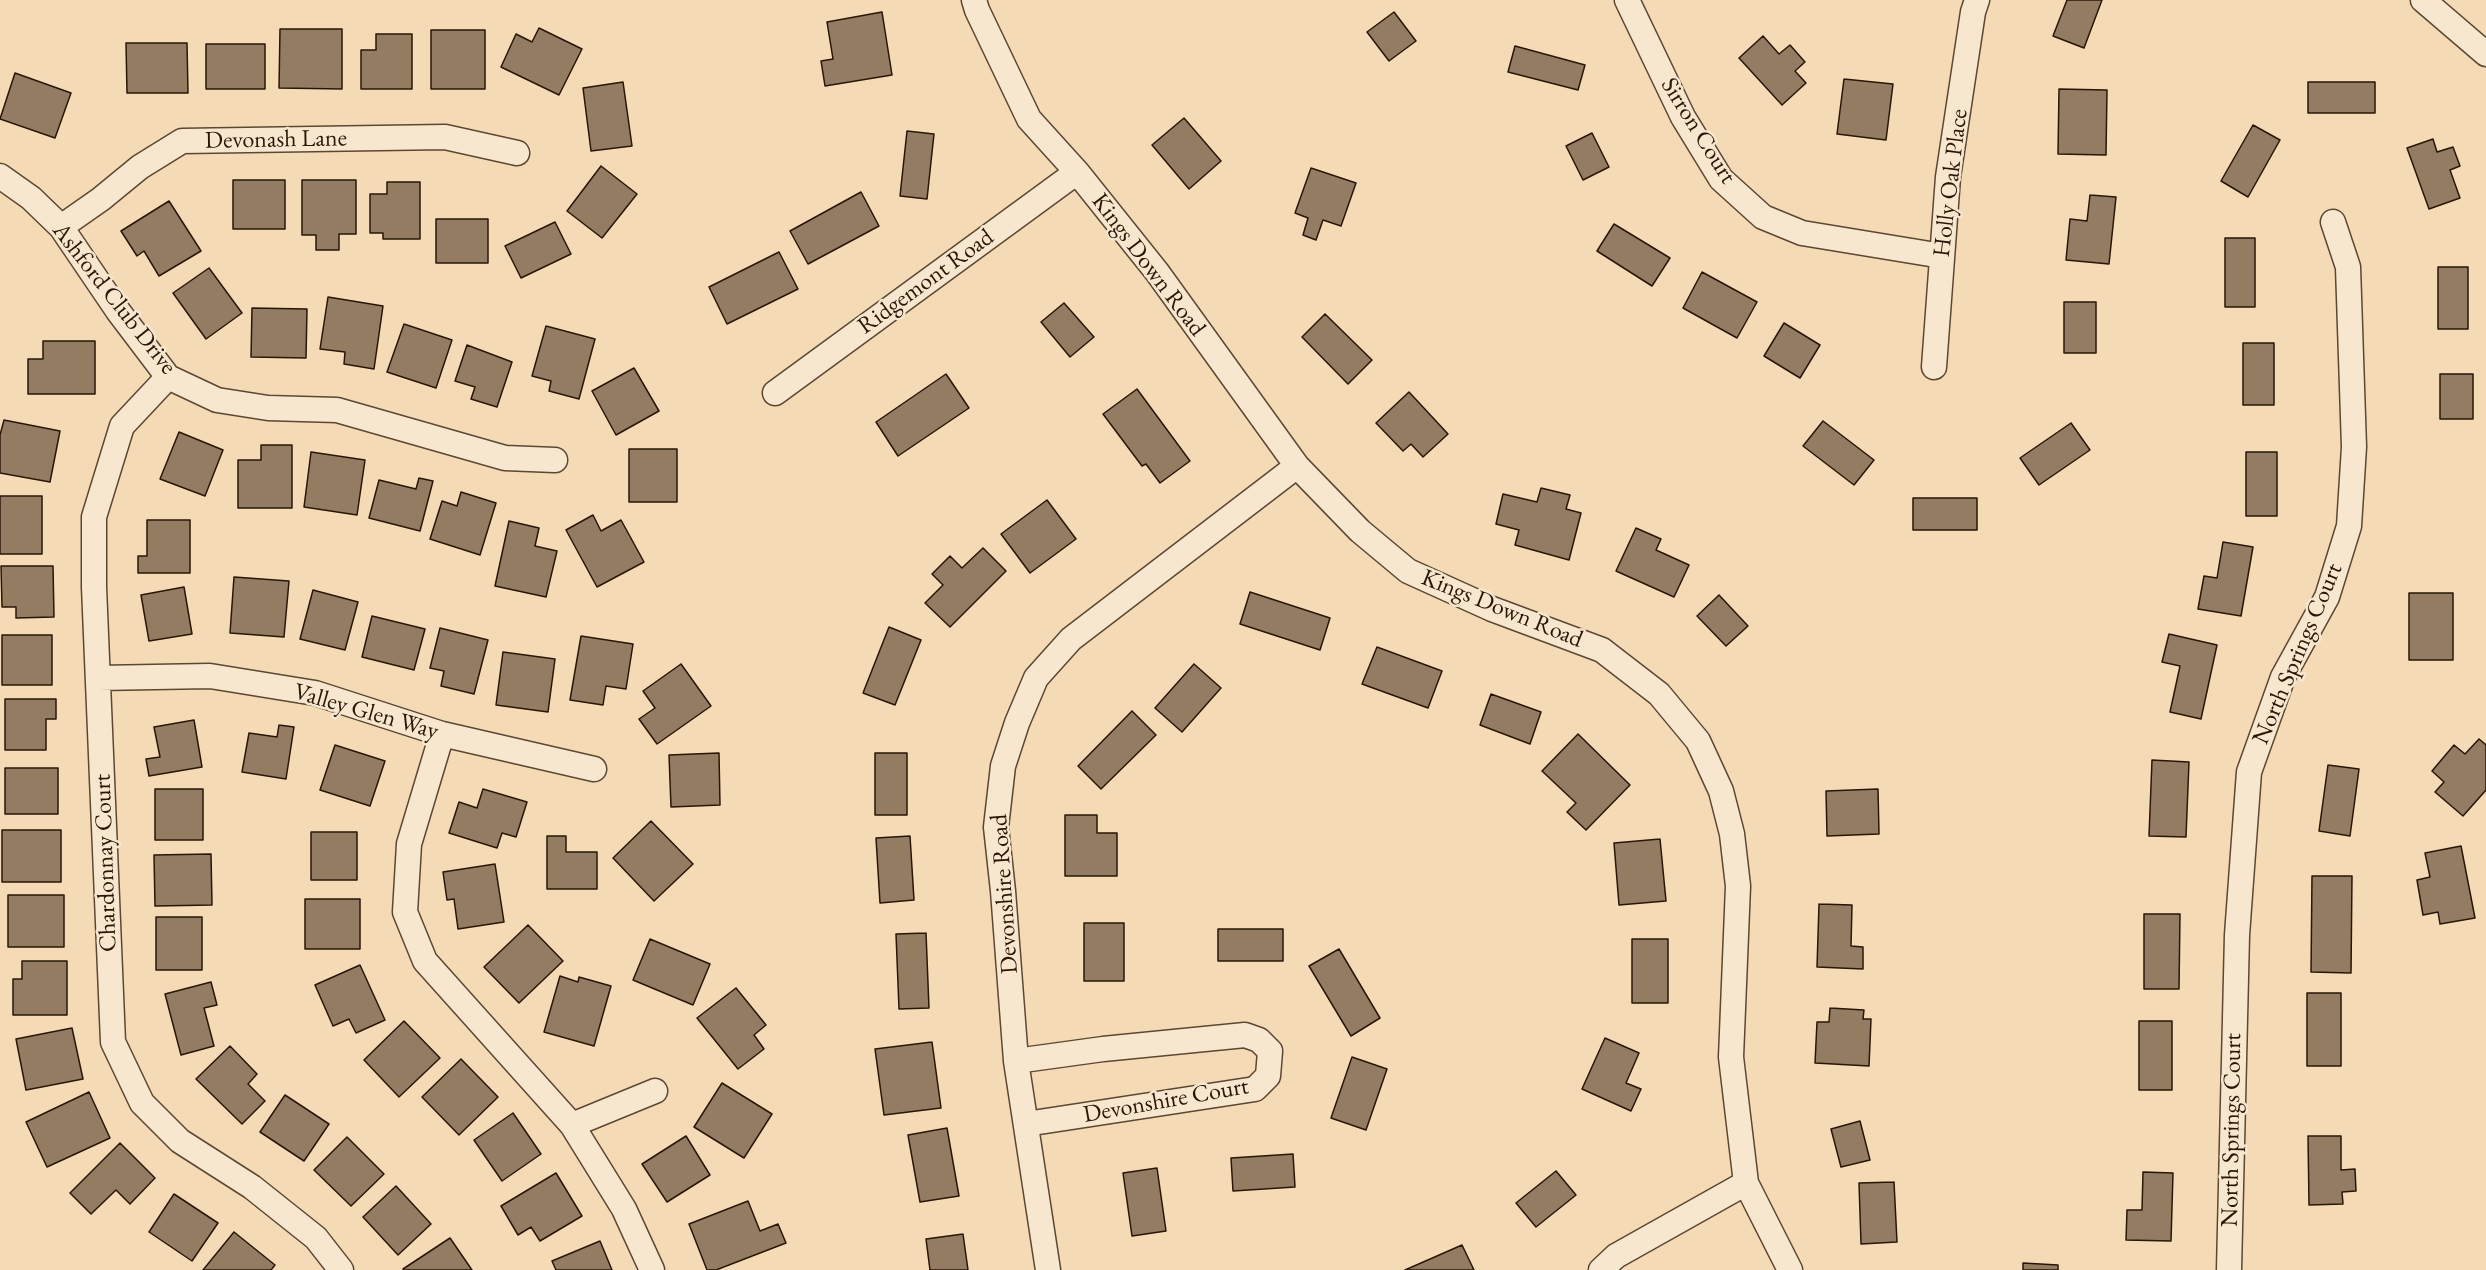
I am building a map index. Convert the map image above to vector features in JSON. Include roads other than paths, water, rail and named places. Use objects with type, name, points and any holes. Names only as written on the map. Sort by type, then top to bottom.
[{"type":"street","name":"Kings Down Road","points":[[974,0],[1029,119],[1077,172],[1157,272],[1298,466],[1360,531],[1408,571],[1492,609],[1602,650],[1659,694],[1698,741],[1721,791],[1732,834],[1738,886],[1731,1057],[1746,1183],[1790,1270]]},
{"type":"street","name":"Sirron Court","points":[[1626,0],[1683,117],[1722,179],[1763,217],[1802,233],[1942,256]]},
{"type":"street","name":"Holly Oak Place","points":[[1934,367],[1948,177],[1973,12],[1977,0]]},
{"type":"street","points":[[2422,0],[2486,54]]},
{"type":"street","name":"Devonash Lane","points":[[61,227],[101,199],[140,167],[182,141],[445,137],[517,153]]},
{"type":"street","name":"Ridgemont Road","points":[[775,393],[1077,172]]},
{"type":"street","name":"Ashford Club Drive","points":[[0,176],[31,198],[61,227],[118,311],[168,376],[217,400],[268,408],[337,410],[505,458],[555,460]]},
{"type":"street","name":"North Springs Court","points":[[2229,1270],[2237,935],[2249,772],[2283,677],[2327,597],[2349,526],[2354,447],[2349,267],[2332,222]]},
{"type":"street","name":"Chardonnay Court","points":[[168,376],[122,426],[94,517],[98,678],[113,1042],[142,1103],[180,1141],[252,1187],[316,1238],[341,1270]]},
{"type":"street","name":"Devonshire Road","points":[[1048,1270],[1016,1061],[996,827],[1003,766],[1017,723],[1036,678],[1071,639],[1298,466]]},
{"type":"street","name":"Valley Glen Way","points":[[98,678],[210,676],[315,693],[442,734],[594,769]]},
{"type":"street","points":[[442,734],[409,844],[405,912],[425,961],[572,1125],[624,1209],[652,1270]]},
{"type":"street","name":"Devonshire Court","points":[[1016,1061],[1103,1049],[1245,1035],[1259,1040],[1270,1051],[1268,1076],[1255,1089],[1026,1124]]},
{"type":"street","points":[[572,1125],[656,1091]]},
{"type":"street","points":[[1601,1270],[1616,1256],[1746,1183]]}]
